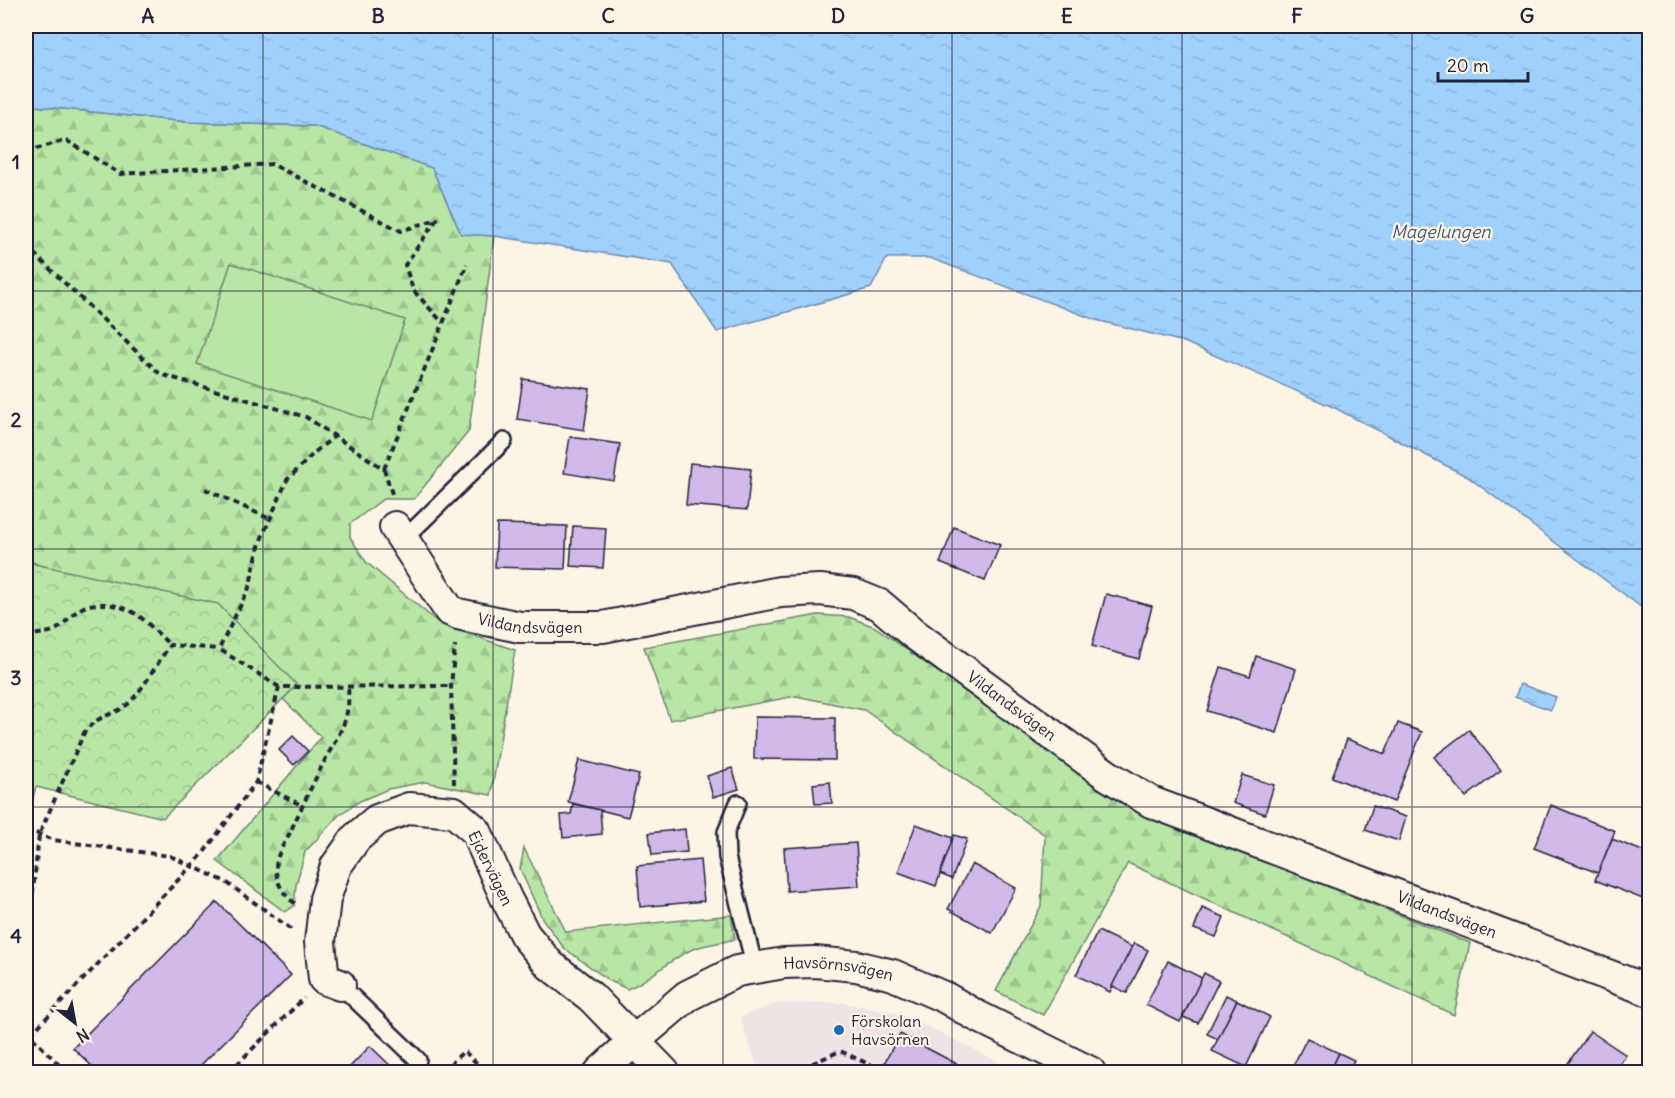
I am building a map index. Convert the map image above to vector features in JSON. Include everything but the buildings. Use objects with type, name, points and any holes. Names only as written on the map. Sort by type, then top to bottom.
[{"type":"street","name":"Vildandsvägen","points":[[399,533],[449,610],[520,627],[603,627],[780,592],[820,590],[853,594],[880,605],[933,648],[1107,775],[1151,802],[1650,991]]},
{"type":"street","points":[[332,982],[320,942],[325,899],[336,866],[356,838],[377,820],[409,808],[454,812]]},
{"type":"street","name":"Ejdervägen","points":[[454,812],[477,831],[525,935],[550,965],[591,997],[664,1072]]},
{"type":"street","name":"Havsörnsvägen","points":[[600,1072],[687,996],[737,971],[784,963],[815,962],[856,966],[893,975],[946,998],[975,1015],[1090,1072]]},
{"type":"lane","points":[[399,533],[504,441]]},
{"type":"lane","points":[[738,803],[726,832],[727,857],[755,968]]},
{"type":"lane","points":[[332,982],[418,1060]]},
{"type":"path","points":[[26,152],[66,140],[120,174],[272,164],[400,231],[437,219],[405,265],[413,290],[443,323]]},
{"type":"path","points":[[26,246],[160,374],[306,417],[384,469],[393,491],[399,533]]},
{"type":"path","points":[[384,469],[466,264]]},
{"type":"path","points":[[219,649],[249,588],[260,542],[287,480],[336,435]]},
{"type":"path","points":[[205,489],[270,519]]},
{"type":"path","points":[[26,638],[56,630],[84,606],[116,605],[131,609],[144,618],[170,645],[219,649],[279,687],[451,686]]},
{"type":"path","points":[[454,812],[451,686],[458,614]]},
{"type":"path","points":[[26,957],[39,835],[84,733],[92,722],[118,711],[131,701],[170,645]]},
{"type":"path","points":[[30,1035],[202,855],[256,782],[279,687]]},
{"type":"path","points":[[325,899],[297,904],[287,898],[277,881],[277,860],[326,758],[339,738],[349,700],[348,687]]},
{"type":"path","points":[[256,782],[303,806]]},
{"type":"path","points":[[26,829],[53,840],[170,856],[226,882],[287,927],[320,942]]},
{"type":"path","points":[[26,878],[34,869]]},
{"type":"path","points":[[229,1072],[332,982]]},
{"type":"path","points":[[26,1031],[66,1072]]},
{"type":"path","points":[[793,1072],[840,1050],[873,1066]]},
{"type":"path","points":[[442,1072],[464,1051],[486,1072]]},
{"type":"path","points":[[26,1067],[31,1072]]},
{"type":"shaded area","name":"Förskolan Havsörnen","points":[[778,1003],[845,1003],[901,1014],[1018,1072],[759,1072],[740,1017]]},
{"type":"green space","points":[[26,105],[187,122],[315,126],[432,168],[461,234],[494,236],[469,431],[414,499],[383,499],[350,524],[350,537],[366,562],[440,624],[515,650],[491,795],[425,782],[388,789],[360,801],[339,815],[305,852],[296,885],[294,906],[285,912],[217,861],[321,737],[283,699],[297,685],[26,559]]},
{"type":"green space","points":[[231,263],[405,320],[372,421],[197,364]]},
{"type":"green space","points":[[26,559],[35,564],[218,604],[297,685],[163,818],[36,787],[26,822]]},
{"type":"green space","points":[[818,615],[849,617],[875,627],[1094,783],[1151,817],[1470,943],[1454,1015],[1128,863],[1043,1015],[996,991],[1041,906],[1045,835],[864,710],[796,696],[670,720],[644,647]]},
{"type":"green space","points":[[524,848],[566,932],[731,915],[735,939],[693,949],[627,989],[610,981],[564,948],[542,918],[520,869]]},
{"type":"water","name":"Magelungen","points":[[26,26],[1649,26],[1649,613],[1468,477],[1335,408],[1184,342],[1096,320],[930,258],[887,258],[871,288],[717,332],[672,264],[494,236],[461,234],[432,168],[315,126],[187,122],[26,105]]},
{"type":"water","points":[[1520,684],[1556,697],[1551,710],[1515,697]]},
{"type":"place","name":"Förskolan Havsörnen","points":[[839,1030]]}]
